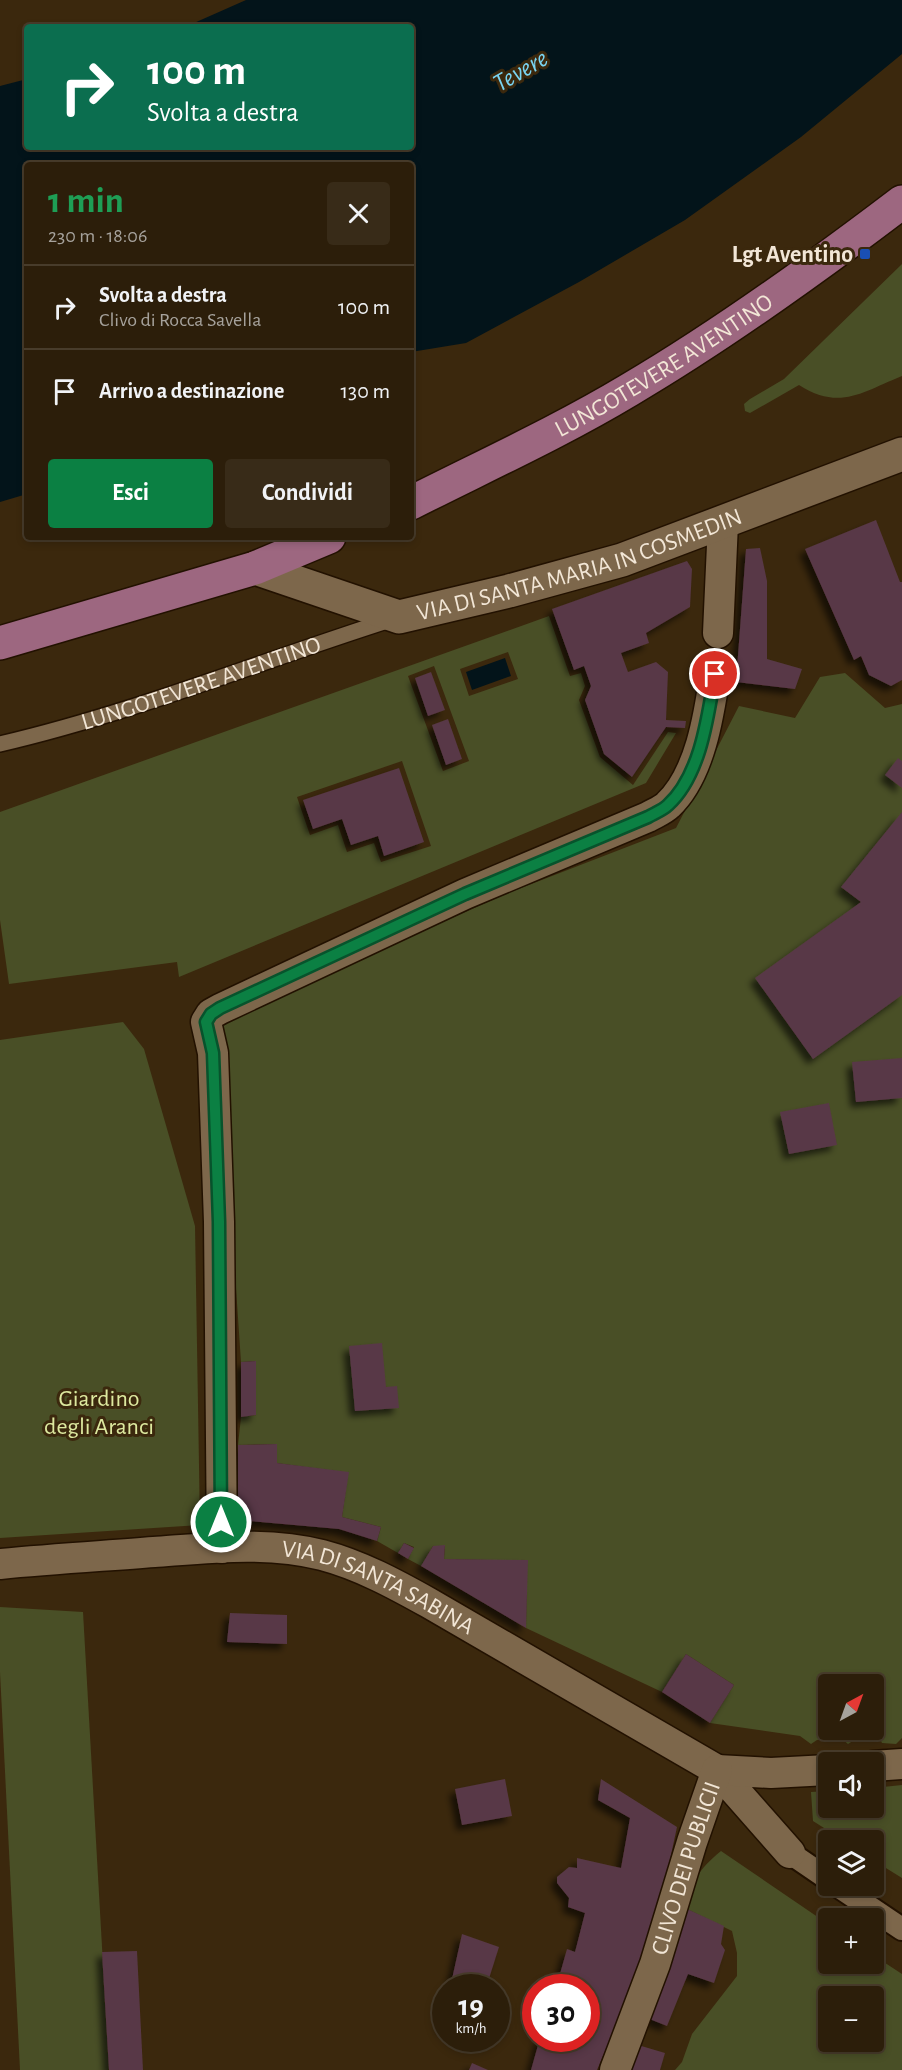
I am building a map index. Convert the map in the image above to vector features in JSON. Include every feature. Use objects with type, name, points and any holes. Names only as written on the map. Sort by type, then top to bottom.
[{"type":"main road","name":"LUNGOTEVERE AVENTINO","points":[[414,502],[577,420],[683,358],[740,320],[902,202]]},
{"type":"main road","name":"VIA DI SANTA MARIA IN COSMEDIN","points":[[255,568],[399,617],[622,560],[902,454]]},
{"type":"main road","points":[[0,643],[255,568],[322,540]]},
{"type":"street","points":[[718,633],[723,523]]},
{"type":"street","points":[[222,1548],[219,1222],[213,1053],[206,1022],[211,1014],[220,1008],[465,894],[648,817],[666,807],[682,788],[696,759],[707,725],[715,674]]},
{"type":"street","name":"VIA DI SANTA SABINA","points":[[0,1564],[256,1546],[291,1549],[321,1555],[352,1565],[429,1603],[717,1770]]},
{"type":"street","points":[[884,1765],[902,1764]]},
{"type":"street","points":[[717,1770],[790,1853],[818,1872]]},
{"type":"street","name":"CLIVO DEI PUBLICII","points":[[615,2070],[655,1964],[692,1842],[717,1770],[771,1773],[818,1771]]},
{"type":"street","points":[[853,1896],[902,1929]]},
{"type":"lane","name":"LUNGOTEVERE AVENTINO","points":[[0,744],[47,733],[136,705],[399,617]]},
{"type":"green space","points":[[902,264],[902,376],[863,393],[839,398],[814,393],[799,385],[750,413],[745,411],[744,404],[784,379]]},
{"type":"green space","points":[[549,616],[570,676],[581,673],[585,686],[579,700],[600,757],[633,785],[668,732],[676,733],[646,783],[179,977],[177,962],[9,984],[0,920],[0,812]],"holes":[[[508,652],[518,679],[469,696],[460,669]],[[434,666],[469,761],[443,771],[408,676]],[[402,761],[431,846],[381,862],[374,843],[347,852],[338,825],[310,835],[297,797]]]},
{"type":"green space","points":[[845,673],[885,708],[902,704],[902,1738],[896,1744],[882,1743],[880,1740],[884,1740],[884,1674],[818,1674],[818,1740],[811,1744],[800,1736],[710,1723],[734,1685],[686,1654],[662,1692],[526,1628],[527,1561],[444,1559],[445,1546],[433,1546],[421,1566],[408,1559],[414,1547],[404,1543],[398,1553],[377,1541],[381,1527],[342,1517],[348,1473],[277,1463],[277,1444],[238,1445],[241,1417],[256,1415],[255,1361],[241,1362],[218,1023],[503,895],[676,828],[739,706],[795,718],[820,677]]},
{"type":"green space","name":"Giardino degli Aranci","points":[[123,1022],[144,1049],[195,1226],[200,1525],[0,1538],[0,1040]]},
{"type":"green space","points":[[0,1607],[83,1612],[109,2070],[20,2070],[0,1672]]},
{"type":"green space","points":[[902,1785],[902,1878],[884,1867],[884,1830],[827,1830],[813,1821],[811,1792],[818,1792],[818,1818],[884,1818],[884,1787]]},
{"type":"green space","points":[[721,1851],[818,1917],[818,1974],[884,1974],[884,1962],[902,1974],[902,2070],[675,2070],[682,2062],[692,2034],[737,1976],[737,1953],[732,1931],[685,1908],[701,1870]]},
{"type":"water","name":"Tevere","points":[[246,0],[902,0],[902,54],[801,137],[685,220],[579,282],[466,343],[414,352],[414,162],[24,162],[24,495],[0,502],[0,86],[24,80],[24,150],[414,150],[414,24],[192,24]]},
{"type":"water","points":[[505,658],[511,676],[472,690],[466,672]]},
{"type":"building","points":[[876,520],[900,582],[902,582],[902,680],[891,686],[869,675],[861,656],[854,660],[805,549]]},
{"type":"building","points":[[760,548],[767,581],[767,659],[802,669],[795,689],[736,682],[746,549]]},
{"type":"building","points":[[687,561],[692,569],[690,607],[646,633],[649,643],[621,653],[628,672],[656,662],[668,672],[666,720],[686,721],[685,728],[666,727],[632,777],[604,754],[585,700],[591,686],[584,666],[574,670],[552,609]]},
{"type":"building","points":[[431,672],[445,710],[428,716],[415,678]]},
{"type":"building","points":[[448,719],[462,759],[446,765],[432,725]]},
{"type":"building","points":[[898,758],[902,761],[902,788],[885,775]]},
{"type":"building","points":[[399,768],[424,842],[384,856],[378,836],[351,845],[342,819],[313,829],[303,800]]},
{"type":"building","points":[[902,812],[902,995],[813,1059],[755,978],[861,902],[841,887]]},
{"type":"building","points":[[902,1058],[902,1098],[856,1102],[852,1062]]},
{"type":"building","points":[[829,1103],[837,1145],[789,1154],[780,1112]]},
{"type":"building","points":[[382,1343],[386,1387],[397,1386],[399,1408],[355,1411],[349,1346]]},
{"type":"building","points":[[256,1361],[256,1415],[241,1417],[241,1362]]},
{"type":"building","points":[[277,1444],[277,1463],[349,1472],[342,1517],[381,1527],[377,1541],[339,1529],[238,1520],[238,1445]]},
{"type":"building","points":[[404,1543],[414,1548],[408,1559],[398,1553]]},
{"type":"building","points":[[445,1545],[444,1559],[528,1560],[526,1628],[421,1566],[433,1546]]},
{"type":"building","points":[[230,1613],[287,1615],[287,1644],[227,1642]]},
{"type":"building","points":[[686,1654],[734,1685],[710,1723],[662,1692]]},
{"type":"building","points":[[505,1779],[512,1816],[462,1825],[455,1789]]},
{"type":"building","points":[[601,1779],[677,1827],[657,1920],[639,1971],[597,2070],[531,2070],[536,2052],[600,2052],[600,1974],[560,1974],[567,1949],[575,1952],[585,1913],[568,1907],[569,1898],[557,1883],[557,1877],[569,1867],[577,1868],[577,1858],[621,1868],[630,1818],[598,1800]]},
{"type":"building","points":[[685,1908],[724,1926],[721,1944],[725,1950],[714,1983],[688,1974],[667,2026],[647,2018]]},
{"type":"building","points":[[462,1934],[499,1947],[490,1974],[453,1974]]},
{"type":"building","points":[[137,1951],[143,2070],[109,2070],[102,1952]]},
{"type":"building","points":[[638,2045],[665,2053],[660,2070],[630,2070]]},
{"type":"building","points":[[472,2063],[488,2070],[469,2070]]},
{"type":"place","name":"Lgt Aventino","points":[[865,254]]},
{"type":"route","points":[[221,1522],[219,1222],[213,1053],[206,1022],[211,1014],[220,1008],[465,894],[648,817],[666,807],[682,788],[696,759],[707,725],[715,674]]}]
